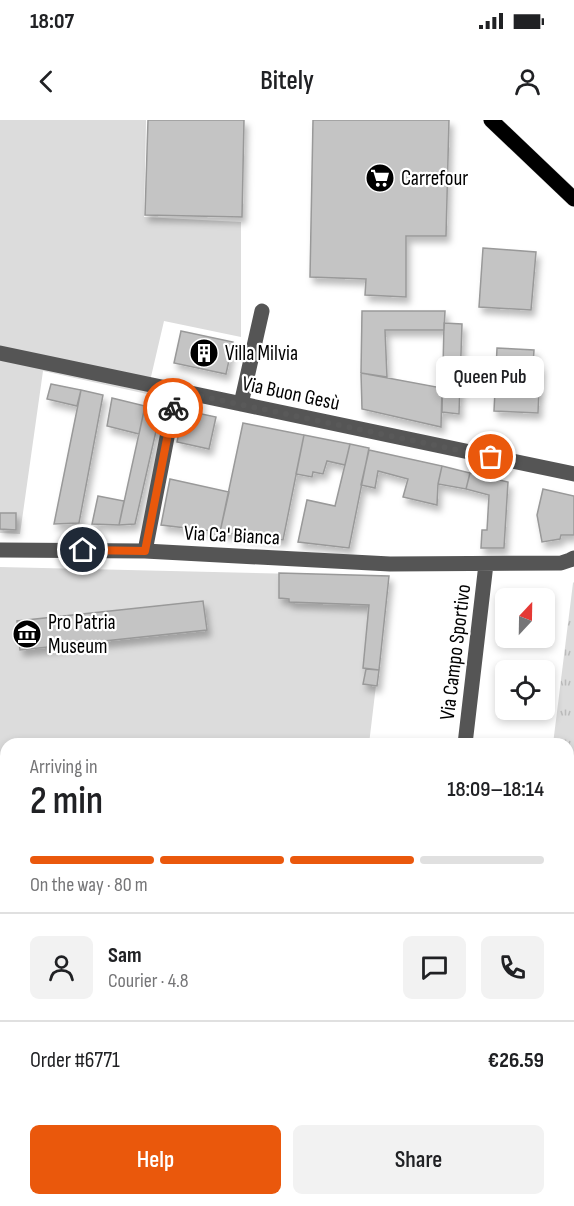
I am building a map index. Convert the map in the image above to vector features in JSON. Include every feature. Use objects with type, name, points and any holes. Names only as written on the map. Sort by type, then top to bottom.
[{"type":"main road","points":[[497,122],[574,199]]},
{"type":"street","points":[[241,404],[262,311]]},
{"type":"street","name":"Via Buon Gesù","points":[[0,353],[574,474]]},
{"type":"street","points":[[145,551],[176,391]]},
{"type":"street","name":"Via Ca' Bianca","points":[[0,549],[145,551],[390,564]]},
{"type":"street","name":"Via Campo Sportivo","points":[[390,564],[561,563],[574,558]]},
{"type":"street","name":"Via Campo Sportivo","points":[[466,738],[486,564]]},
{"type":"green space","points":[[0,120],[146,120],[144,217],[241,222],[241,337],[164,321],[147,394],[43,371],[20,534],[0,533]]},
{"type":"green space","points":[[0,567],[389,576],[370,738],[0,738]]},
{"type":"green space","points":[[573,583],[574,738],[554,738]]},
{"type":"building","points":[[148,120],[244,120],[242,217],[145,215]]},
{"type":"building","name":"Carrefour","points":[[313,120],[449,120],[446,236],[406,236],[406,297],[365,295],[366,279],[310,277]]},
{"type":"building","points":[[483,248],[536,252],[531,310],[479,307]]},
{"type":"building","points":[[362,311],[445,311],[444,330],[385,330],[387,377],[361,373]]},
{"type":"building","points":[[444,323],[462,324],[459,414],[442,412]]},
{"type":"building","name":"Villa Milvia","points":[[181,331],[233,342],[226,374],[174,363]]},
{"type":"building","points":[[497,348],[534,350],[533,366],[540,366],[538,413],[494,411]]},
{"type":"building","points":[[361,373],[442,388],[441,427],[362,409]]},
{"type":"building","points":[[51,384],[81,390],[77,406],[47,399]]},
{"type":"building","points":[[81,390],[103,395],[79,523],[54,524]]},
{"type":"building","points":[[112,398],[145,406],[139,434],[107,426]]},
{"type":"building","points":[[145,406],[161,409],[135,524],[119,525]]},
{"type":"building","points":[[183,410],[216,417],[209,449],[177,442]]},
{"type":"building","points":[[243,423],[304,435],[283,540],[220,532]]},
{"type":"building","points":[[304,435],[350,444],[345,465],[327,461],[323,474],[313,472],[312,477],[296,474]]},
{"type":"building","points":[[350,444],[369,448],[349,548],[298,542],[307,500],[335,506]]},
{"type":"building","points":[[369,450],[442,466],[437,505],[403,497],[408,479],[378,471],[375,488],[361,485]]},
{"type":"building","points":[[442,466],[470,473],[466,489],[438,484]]},
{"type":"building","points":[[470,473],[508,482],[504,548],[481,548],[482,530],[487,530],[489,495],[466,489]]},
{"type":"building","points":[[170,479],[229,492],[220,532],[161,525]]},
{"type":"building","points":[[543,489],[574,496],[574,535],[561,535],[560,539],[542,542],[537,515]]},
{"type":"building","points":[[98,496],[124,501],[119,525],[92,524]]},
{"type":"building","points":[[0,513],[16,513],[16,530],[0,529]]},
{"type":"building","points":[[279,573],[389,576],[379,670],[363,668],[369,605],[289,602],[289,599],[279,598]]},
{"type":"building","points":[[203,601],[207,630],[20,650],[17,621]]},
{"type":"building","points":[[366,669],[379,670],[377,686],[363,684]]},
{"type":"way so far","points":[[173,408],[176,391],[491,457]]},
{"type":"place","name":"Carrefour","points":[[380,178]]},
{"type":"place","name":"Villa Milvia","points":[[204,353]]},
{"type":"place","name":"Queen Pub","points":[[491,457]]},
{"type":"place","name":"Pro Patria Museum","points":[[27,634]]},
{"type":"route","points":[[83,550],[145,551],[173,408]]}]
